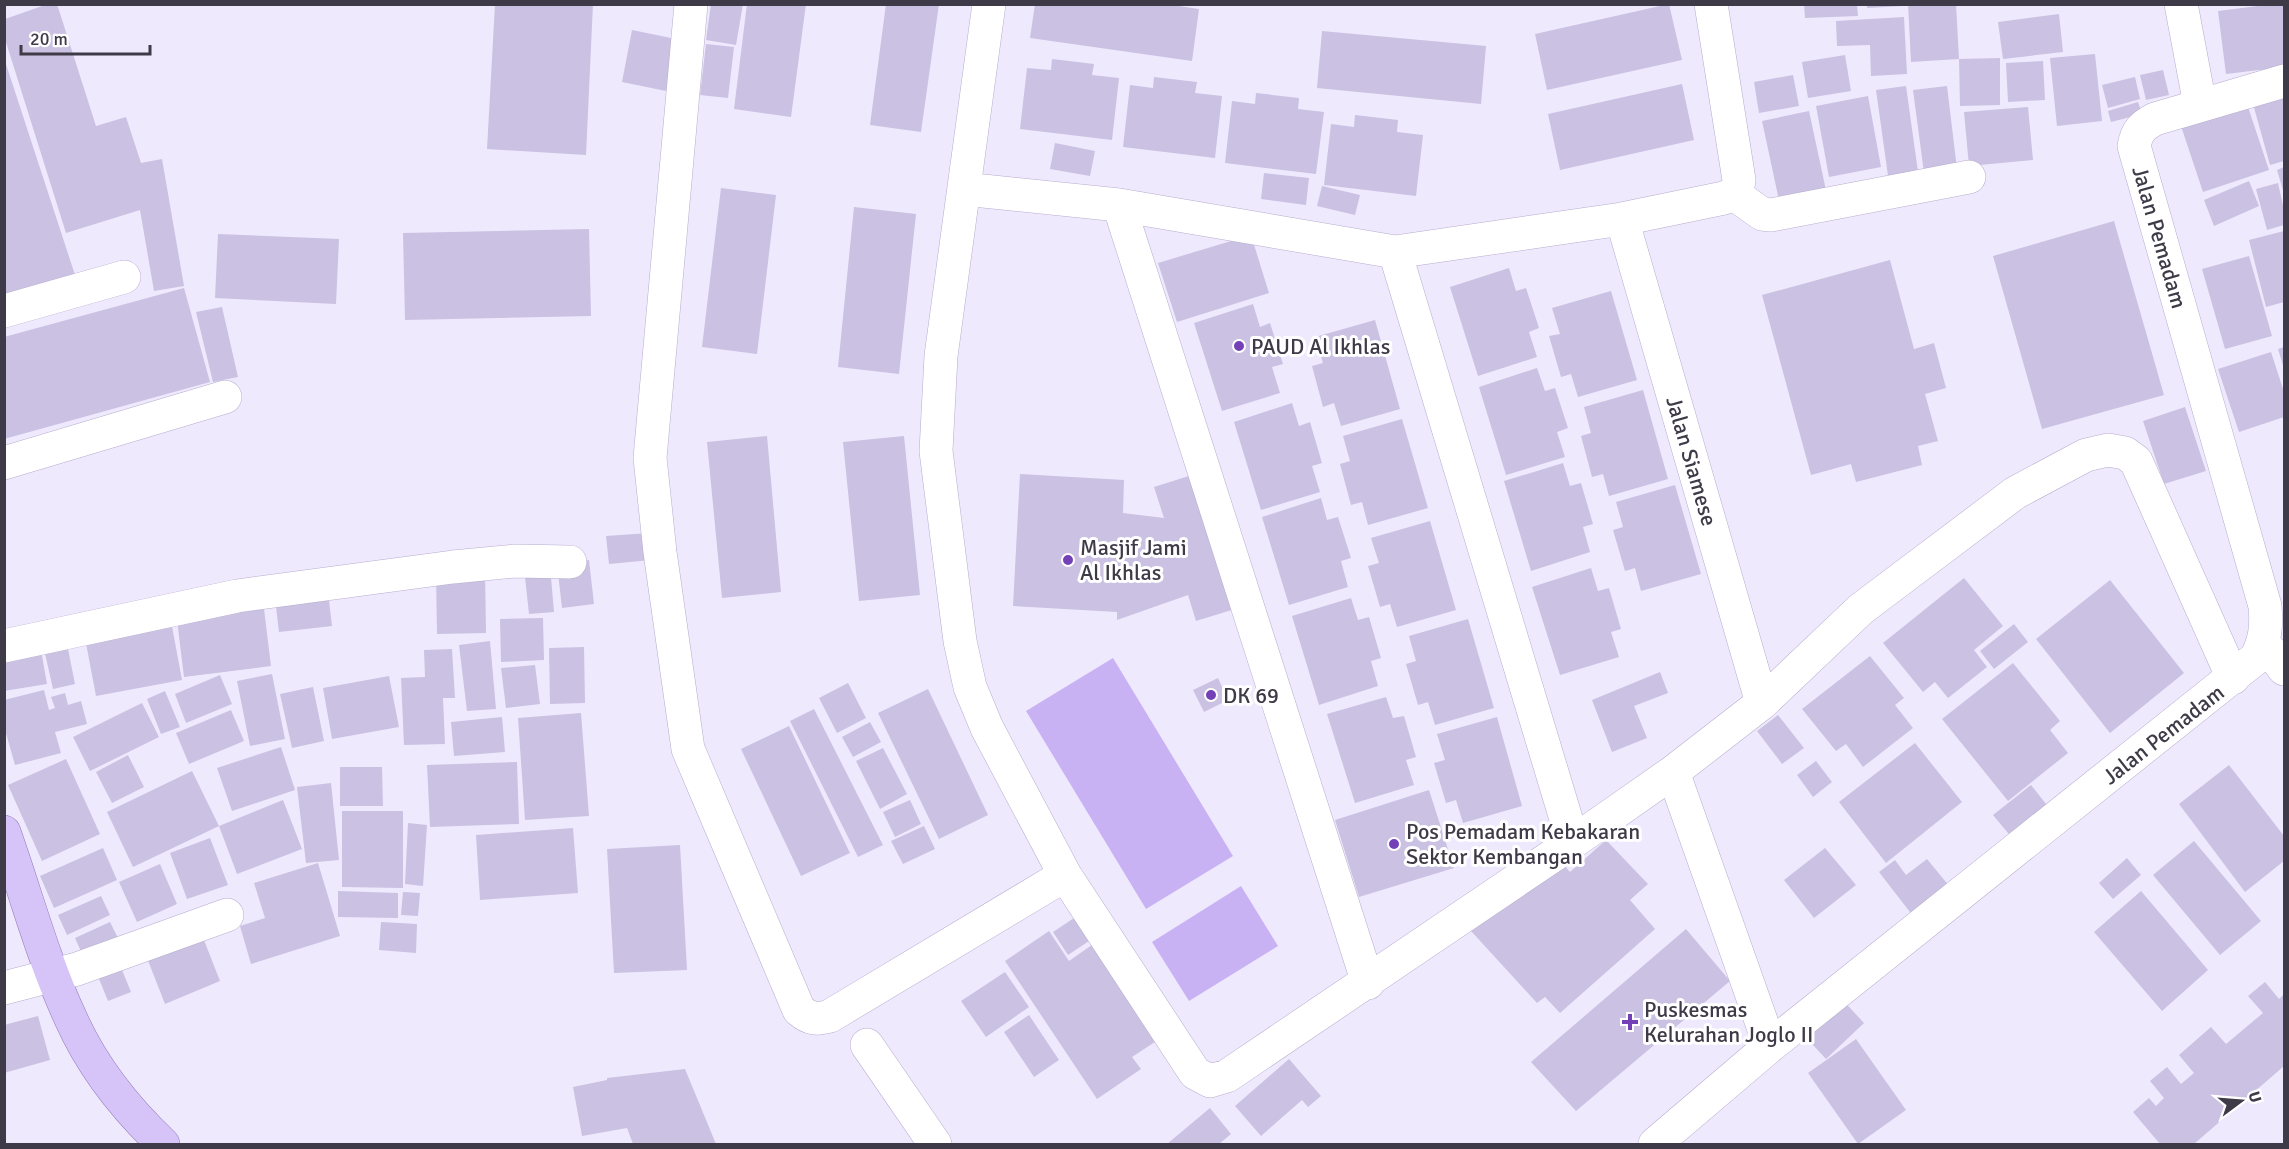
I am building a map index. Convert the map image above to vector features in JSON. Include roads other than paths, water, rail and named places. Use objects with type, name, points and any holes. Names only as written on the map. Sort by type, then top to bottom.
[{"type":"main road","points":[[4,832],[53,976],[71,1020],[95,1062],[123,1101],[164,1144]]},
{"type":"street","points":[[691,4],[650,458],[660,552],[688,749],[799,1011],[808,1018],[817,1019],[830,1016],[1065,875]]},
{"type":"street","points":[[988,4],[941,356],[936,451],[960,641],[970,687],[987,728],[1065,875],[1195,1073],[1210,1081],[1227,1076],[1573,842],[1673,772],[1762,703],[1861,609],[2015,493],[2086,455],[2108,450],[2125,453],[2136,461],[2233,678]]},
{"type":"street","points":[[964,189],[1119,205],[1395,252],[1622,219],[1718,200],[1734,194],[1739,188],[1739,180],[1712,4]]},
{"type":"street","points":[[2181,4],[2200,105],[2284,81]]},
{"type":"street","name":"Jalan Pemadam","points":[[1655,1144],[1770,1046],[2233,678],[2256,658],[2264,643],[2267,621],[2265,606],[2134,146],[2136,134],[2143,126],[2155,119],[2200,105]]},
{"type":"street","points":[[1734,194],[1762,214],[1772,214],[1969,177]]},
{"type":"street","points":[[1119,205],[1368,982]]},
{"type":"street","name":"Jalan Siamese","points":[[1622,219],[1762,703]]},
{"type":"street","points":[[1395,252],[1573,842]]},
{"type":"street","points":[[4,311],[124,277]]},
{"type":"street","points":[[4,464],[225,397]]},
{"type":"street","points":[[4,646],[237,596],[453,567],[515,561],[570,562]]},
{"type":"street","points":[[2264,643],[2284,669]]},
{"type":"street","points":[[1673,772],[1770,1046]]},
{"type":"street","points":[[4,988],[53,976],[227,915]]},
{"type":"street","points":[[867,1045],[935,1144]]},
{"type":"place","name":"PAUD Al Ikhlas","points":[[1239,346]]},
{"type":"place","name":"Masjif Jami Al Ikhlas","points":[[1068,560]]},
{"type":"place","name":"DK 69","points":[[1211,695]]},
{"type":"place","name":"Pos Pemadam Kebakaran Sektor Kembangan","points":[[1394,844]]},
{"type":"place","name":"Puskesmas Kelurahan Joglo II","points":[[1630,1022]]}]
